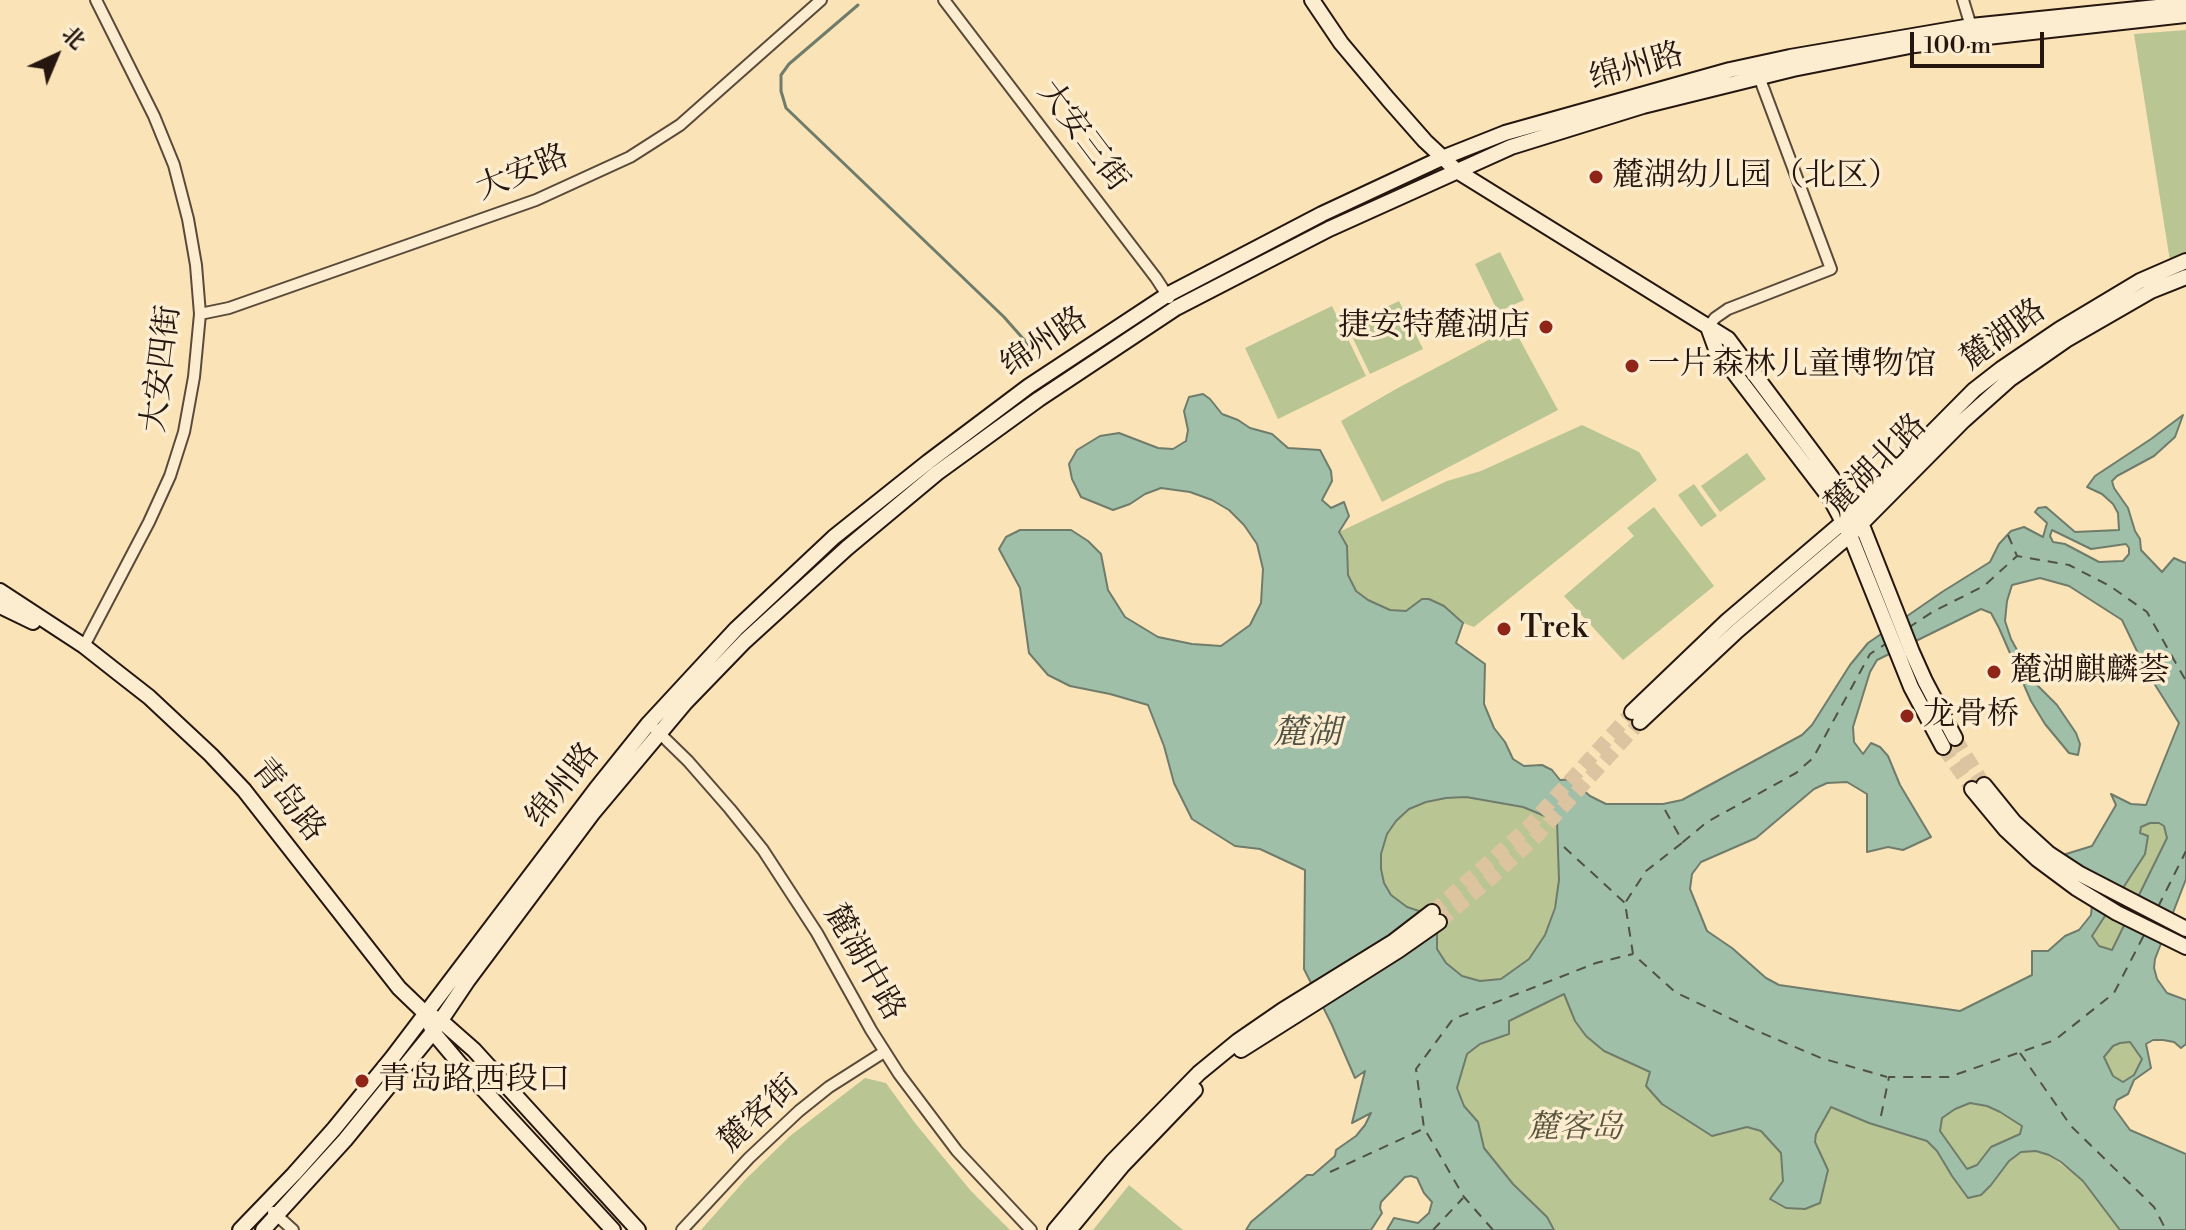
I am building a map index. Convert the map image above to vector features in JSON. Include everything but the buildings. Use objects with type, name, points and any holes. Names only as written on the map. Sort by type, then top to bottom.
[{"type":"main road","points":[[1312,0],[1341,43],[1425,141],[1457,171],[1728,339],[1843,490],[1859,516],[1890,617]]},
{"type":"main road","name":"绵州路","points":[[240,1230],[334,1129],[654,727],[736,629],[834,537],[928,462],[1029,386],[1167,295],[1322,214],[1442,158],[1505,133],[1757,71],[1793,69],[1972,31],[2186,4]]},
{"type":"main road","name":"绵州路","points":[[1972,31],[2186,15]]},
{"type":"main road","name":"绵州路","points":[[263,1230],[345,1140],[436,1026],[654,727],[685,703],[847,548],[937,473],[1039,399],[1176,308],[1329,229],[1525,143],[1757,71]]},
{"type":"main road","name":"麓湖路","points":[[2073,329],[2140,281],[2186,261]]},
{"type":"main road","name":"麓湖北路","points":[[1859,516],[1984,400],[2053,342],[2073,329],[2186,277]]},
{"type":"main road","points":[[1708,327],[1716,349],[1830,498],[1890,617],[1905,654],[1911,687],[1949,743]]},
{"type":"main road","points":[[1846,528],[1859,516]]},
{"type":"main road","name":"麓湖北路","points":[[1846,528],[1737,631],[1636,717],[1727,621],[1846,528]]},
{"type":"main road","name":"青岛路","points":[[0,591],[84,646],[149,697],[211,755],[244,790],[399,988],[425,1013],[613,1230]]},
{"type":"main road","name":"青岛路","points":[[0,606],[84,646]]},
{"type":"main road","points":[[1978,787],[2037,859],[2078,881],[2186,929]]},
{"type":"main road","points":[[2078,881],[2117,913],[2186,947]]},
{"type":"main road","points":[[1055,1230],[1112,1162],[1199,1073],[1238,1041],[1286,1015],[1436,917]]},
{"type":"main road","points":[[1069,1230],[1122,1166],[1206,1079],[1286,1015]]},
{"type":"main road","name":"青岛路","points":[[436,1026],[474,1050],[638,1230]]},
{"type":"street","name":"大安四街","points":[[84,646],[170,476],[184,432],[194,377],[200,314],[188,219],[174,165],[154,116],[96,0]]},
{"type":"street","name":"大安路","points":[[200,314],[229,308],[536,200],[630,157],[680,125],[821,0]]},
{"type":"street","name":"大安三街","points":[[944,0],[1176,308]]},
{"type":"street","points":[[1963,0],[1972,31]]},
{"type":"street","points":[[1708,327],[1728,309],[1831,269],[1757,71]]},
{"type":"street","name":"麓湖中路","points":[[654,727],[720,797],[763,850],[817,933],[884,1052],[957,1151],[1031,1230]]},
{"type":"street","name":"麓客街","points":[[682,1230],[757,1150],[799,1111],[829,1087],[884,1052]]},
{"type":"street","points":[[266,1205],[293,1230]]},
{"type":"green space","points":[[2186,30],[2186,253],[2170,261],[2134,34]]},
{"type":"green space","points":[[1500,252],[1524,300],[1498,312],[1475,264]]},
{"type":"green space","points":[[1399,301],[1423,349],[1370,374],[1347,326]]},
{"type":"green space","points":[[1332,306],[1366,376],[1278,419],[1245,348]]},
{"type":"green space","points":[[1513,327],[1558,410],[1382,502],[1341,421]]},
{"type":"green space","points":[[1582,425],[1639,452],[1657,480],[1474,627],[1463,623],[1444,607],[1422,599],[1406,611],[1390,610],[1356,591],[1348,575],[1347,546],[1339,532],[1447,481],[1481,471]]},
{"type":"green space","points":[[1747,453],[1766,479],[1720,512],[1701,486]]},
{"type":"green space","points":[[1694,484],[1717,516],[1701,527],[1678,495]]},
{"type":"green space","points":[[1654,507],[1714,586],[1623,660],[1564,596],[1634,536],[1627,528]]},
{"type":"green space","points":[[1466,797],[1523,807],[1557,821],[1559,880],[1545,935],[1529,959],[1501,979],[1480,981],[1462,976],[1446,963],[1437,949],[1437,931],[1422,912],[1407,907],[1391,895],[1381,869],[1381,854],[1387,834],[1409,809],[1426,802]]},
{"type":"green space","points":[[2159,822],[2164,826],[2167,837],[2112,950],[2099,946],[2092,936],[2135,871],[2141,827]]},
{"type":"green space","name":"麓客岛","points":[[1564,994],[1575,1021],[1604,1051],[1650,1072],[1712,1136],[1747,1127],[1761,1131],[1781,1152],[1783,1181],[1828,1170],[1815,1142],[1816,1134],[1831,1107],[1927,1141],[1968,1198],[1981,1195],[2009,1161],[2021,1152],[2036,1151],[2049,1155],[2083,1181],[2120,1230],[1554,1230],[1547,1217],[1513,1184],[1484,1148],[1478,1122],[1464,1106],[1457,1088],[1467,1055],[1480,1044],[1509,1034],[1508,1021]]},
{"type":"green space","points":[[2130,1042],[2142,1058],[2134,1075],[2123,1082],[2113,1076],[2104,1057],[2113,1046]]},
{"type":"green space","points":[[865,1078],[886,1083],[971,1191],[1010,1230],[701,1230],[745,1180],[790,1136]]},
{"type":"green space","points":[[1970,1103],[1987,1106],[2022,1126],[2020,1134],[1991,1147],[1977,1165],[1967,1169],[1940,1131],[1942,1118]]},
{"type":"green space","points":[[1129,1185],[1183,1230],[1093,1230]]},
{"type":"water","name":"麓湖","points":[[1203,394],[1222,414],[1250,428],[1272,434],[1288,448],[1320,450],[1331,471],[1332,481],[1322,500],[1331,508],[1344,502],[1349,516],[1339,532],[1347,546],[1348,575],[1356,591],[1390,610],[1406,611],[1422,599],[1444,606],[1463,623],[1456,643],[1485,664],[1484,704],[1513,759],[1524,766],[1542,765],[1552,770],[1560,780],[1576,779],[1590,796],[1606,804],[1663,804],[1682,800],[1802,735],[1868,643],[1990,562],[1999,544],[2011,531],[2024,527],[2043,537],[2047,523],[2035,512],[2038,508],[2046,507],[2075,532],[2119,530],[2118,513],[2113,504],[2087,487],[2095,476],[2183,415],[2175,437],[2154,456],[2112,481],[2128,508],[2141,550],[2162,572],[2174,558],[2186,562],[2186,879],[2154,968],[2157,979],[2167,993],[2186,1000],[2186,1044],[2181,1048],[2174,1042],[2153,1040],[2146,1044],[2151,1068],[2134,1080],[2128,1094],[2117,1100],[2114,1108],[2130,1130],[2186,1154],[2186,1230],[2120,1230],[2083,1181],[2061,1162],[2036,1151],[2021,1152],[2009,1161],[1981,1195],[1968,1198],[1927,1141],[1831,1107],[1816,1134],[1815,1142],[1828,1170],[1820,1203],[1805,1209],[1786,1208],[1770,1199],[1783,1181],[1781,1153],[1761,1131],[1747,1127],[1712,1136],[1662,1104],[1646,1086],[1650,1072],[1604,1051],[1586,1036],[1575,1021],[1564,994],[1509,1021],[1509,1034],[1480,1044],[1467,1054],[1457,1088],[1464,1106],[1478,1122],[1484,1148],[1513,1184],[1547,1217],[1554,1230],[1387,1230],[1394,1218],[1418,1223],[1429,1213],[1432,1202],[1417,1178],[1411,1176],[1405,1177],[1381,1202],[1382,1213],[1371,1230],[1246,1230],[1251,1222],[1307,1175],[1313,1175],[1335,1156],[1336,1150],[1356,1136],[1371,1113],[1352,1123],[1365,1071],[1355,1078],[1304,969],[1305,870],[1260,849],[1235,846],[1192,819],[1174,783],[1148,705],[1070,686],[1048,675],[1029,653],[1020,588],[999,549],[1006,537],[1020,530],[1071,530],[1101,554],[1108,590],[1125,617],[1158,637],[1221,646],[1250,625],[1261,603],[1263,569],[1257,544],[1229,510],[1190,492],[1161,488],[1113,510],[1081,497],[1072,479],[1069,464],[1077,450],[1100,436],[1119,433],[1158,448],[1173,449],[1186,441],[1188,430],[1184,411],[1189,397]],"holes":[[[2052,530],[2091,549],[2126,544],[2129,554],[2123,561],[2099,562],[2065,544],[2053,542],[2050,536]],[[2040,578],[2069,586],[2122,620],[2147,672],[2179,723],[2146,805],[2131,804],[2111,794],[2116,805],[2092,846],[2066,854],[2063,858],[2086,873],[2091,915],[2079,930],[2065,936],[2048,951],[2032,951],[2032,975],[1960,1011],[1779,985],[1766,978],[1707,931],[1690,889],[1692,874],[1701,862],[1756,838],[1814,789],[1827,783],[1847,782],[1867,794],[1867,852],[1888,847],[1903,850],[1931,837],[1900,785],[1888,756],[1871,743],[1863,754],[1854,742],[1853,727],[1870,672],[1877,660],[1981,609],[1991,613],[2031,701],[2045,724],[2069,753],[2078,755],[2080,744],[2076,733],[2057,705],[2035,683],[2011,639],[2005,621],[2012,585]],[[1466,797],[1523,807],[1557,821],[1559,880],[1555,908],[1545,935],[1529,959],[1501,979],[1480,981],[1462,976],[1446,963],[1437,949],[1437,931],[1422,912],[1407,907],[1391,895],[1384,883],[1381,854],[1387,834],[1396,821],[1409,809],[1446,798]],[[2159,823],[2164,826],[2167,838],[2112,950],[2099,946],[2092,936],[2145,854],[2148,836],[2140,833],[2141,827]],[[2130,1042],[2142,1059],[2134,1075],[2123,1082],[2113,1076],[2104,1057],[2113,1046]],[[1970,1103],[1987,1106],[2022,1126],[2020,1134],[1991,1147],[1977,1165],[1967,1169],[1940,1131],[1942,1118]]]},
{"type":"waterway","points":[[858,5],[789,64],[781,75],[786,108],[1004,317],[1034,351]]},
{"type":"ferry route","points":[[2008,535],[2017,556],[2069,565],[2110,586],[2147,612],[2186,681]]},
{"type":"ferry route","points":[[1908,628],[1984,586],[2017,556]]},
{"type":"ferry route","points":[[1665,810],[1683,842],[1707,822],[1796,773],[1813,758],[1870,654],[1887,643]]},
{"type":"ferry route","points":[[1682,843],[1646,871],[1625,903],[1633,954],[1675,992],[1821,1058],[1887,1077]]},
{"type":"ferry route","points":[[1564,847],[1625,903]]},
{"type":"ferry route","points":[[2158,907],[2186,851]]},
{"type":"ferry route","points":[[1881,1116],[1889,1077],[1949,1077],[2055,1040],[2114,993],[2144,935]]},
{"type":"ferry route","points":[[1493,1230],[1464,1197],[1424,1128],[1416,1069],[1453,1019],[1596,963],[1633,954]]},
{"type":"ferry route","points":[[2020,1053],[2071,1126],[2154,1207],[2166,1230]]},
{"type":"ferry route","points":[[1330,1172],[1423,1129]]},
{"type":"ferry route","points":[[1433,1230],[1463,1198]]},
{"type":"tunnel","points":[[1432,912],[1527,828],[1632,712]]},
{"type":"tunnel","points":[[1439,922],[1537,836],[1640,722]]},
{"type":"tunnel","points":[[1955,738],[1984,785]]},
{"type":"tunnel","points":[[1943,747],[1972,789]]},
{"type":"place","name":"麓湖幼儿园（北区）","points":[[1596,177]]},
{"type":"place","name":"捷安特麓湖店","points":[[1546,327]]},
{"type":"place","name":"一片森林儿童博物馆","points":[[1632,366]]},
{"type":"place","name":"Trek","points":[[1504,629]]},
{"type":"place","name":"麓湖麒麟荟","points":[[1994,672]]},
{"type":"place","name":"龙骨桥","points":[[1907,716]]},
{"type":"place","name":"青岛路西段口","points":[[362,1081]]}]
